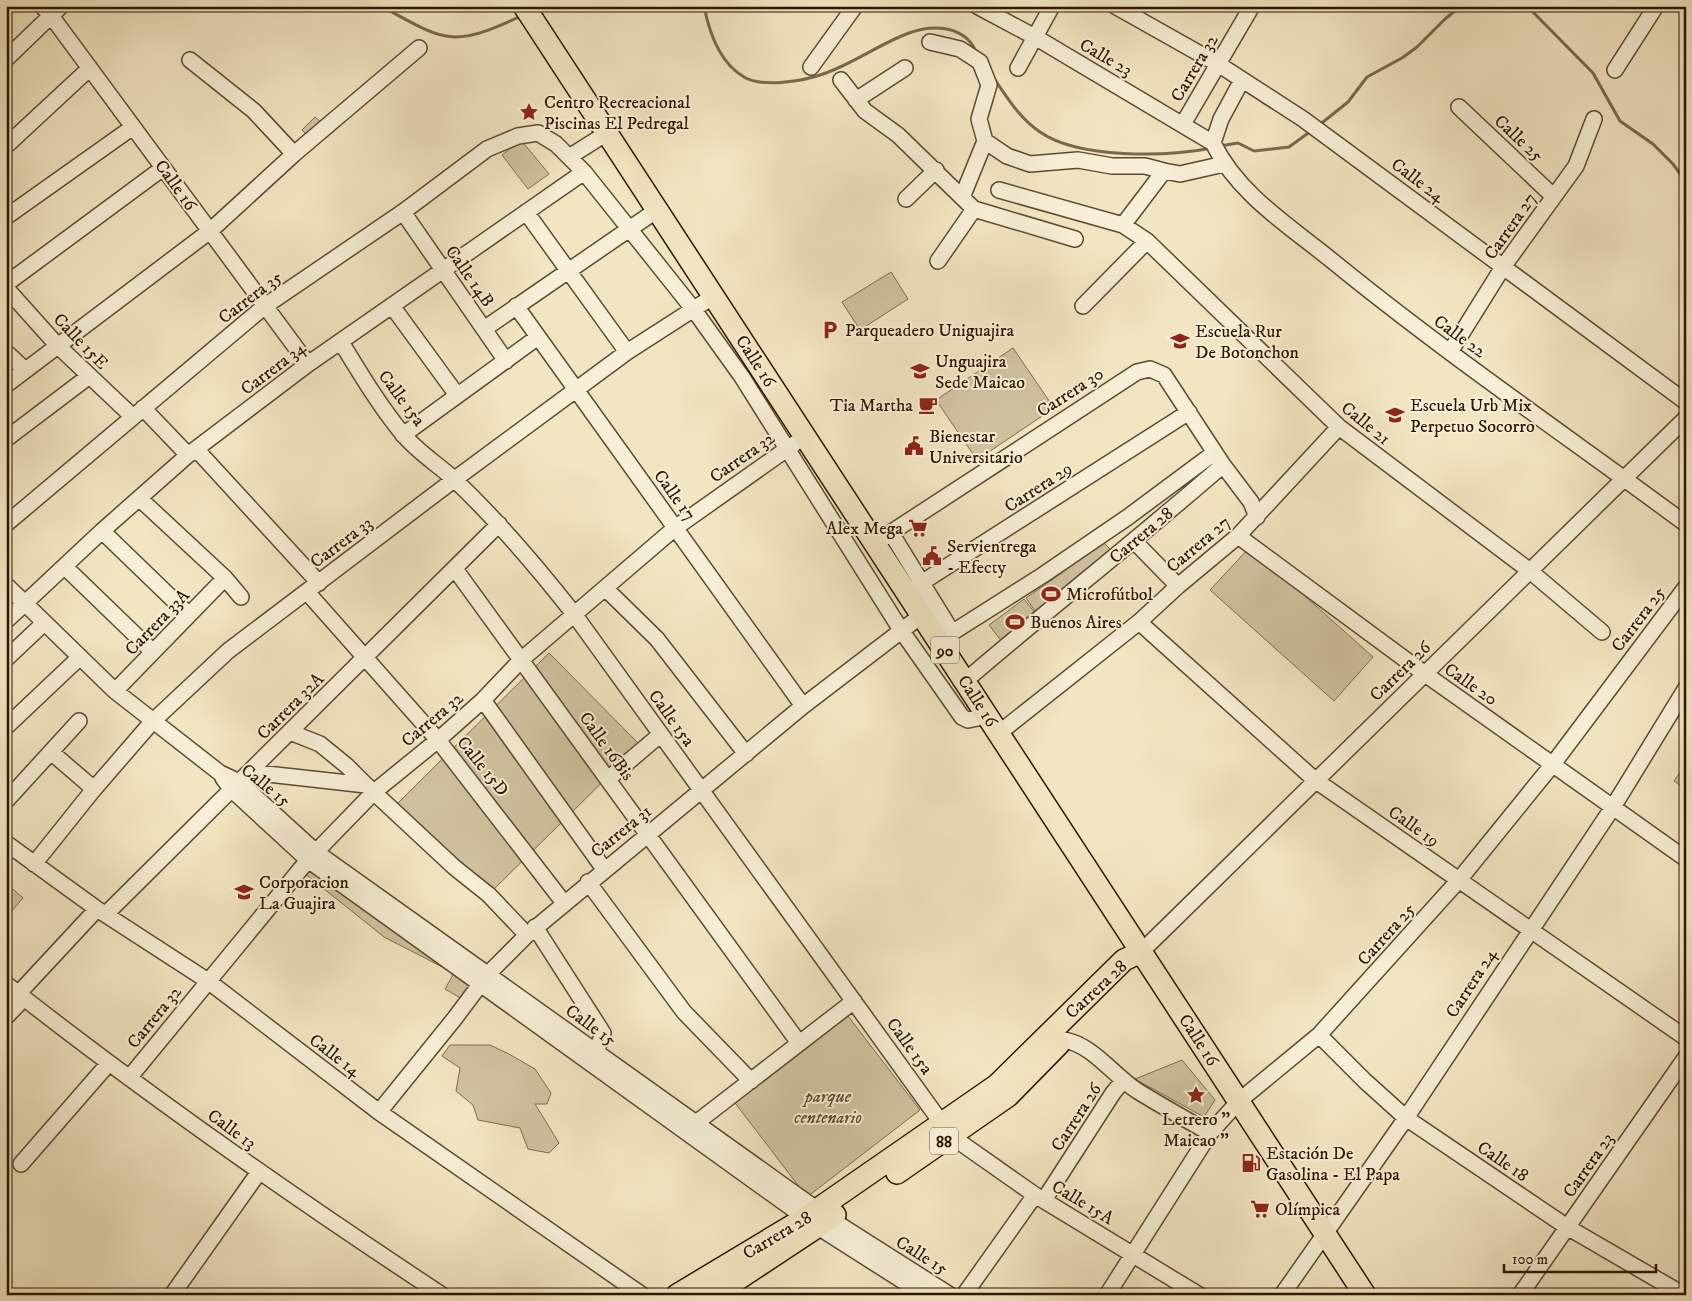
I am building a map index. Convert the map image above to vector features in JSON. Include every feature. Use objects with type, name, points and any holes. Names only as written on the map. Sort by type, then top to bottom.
[{"type":"highway","name":"Calle 16","points":[[524,6],[806,438],[883,538],[914,588],[922,615],[945,636],[965,681],[1326,1232],[1365,1295]]},
{"type":"highway","name":"Carrera 28","points":[[714,1295],[817,1218],[947,1130],[1008,1096],[1132,972],[1141,952]]},
{"type":"highway","name":"Carrera 28","points":[[947,1130],[997,1085],[1124,960],[1141,952]]},
{"type":"highway","name":"Carrera 28","points":[[677,1295],[817,1218]]},
{"type":"street","points":[[811,67],[855,6]]},
{"type":"street","name":"Calle 23","points":[[977,6],[1035,37],[1214,143]]},
{"type":"street","points":[[1018,68],[1052,6]]},
{"type":"street","name":"Calle 24","points":[[1115,6],[1218,64],[1303,119],[1686,402]]},
{"type":"street","name":"Carrera 32","points":[[1183,124],[1252,6]]},
{"type":"street","points":[[1615,70],[1656,6]]},
{"type":"street","points":[[6,59],[52,10]]},
{"type":"street","name":"Calle 16","points":[[52,10],[90,68],[308,364]]},
{"type":"street","points":[[930,42],[960,49],[980,62],[989,85],[979,119],[985,140],[963,195]]},
{"type":"street","points":[[6,385],[24,369],[210,231],[294,154],[419,48]]},
{"type":"street","points":[[190,60],[254,111],[294,154]]},
{"type":"street","points":[[6,146],[90,68]]},
{"type":"street","points":[[856,100],[905,68]]},
{"type":"street","points":[[842,80],[865,111],[898,135],[963,195],[974,209],[1076,239]]},
{"type":"street","points":[[1214,143],[1221,119],[1242,80]]},
{"type":"street","name":"Calle 25","points":[[1459,108],[1553,196]]},
{"type":"street","name":"Carrera 27","points":[[1450,352],[1503,267],[1576,166],[1594,119]]},
{"type":"street","points":[[6,217],[133,127]]},
{"type":"street","points":[[607,133],[569,157],[584,172],[630,228],[694,310],[742,377],[901,630],[962,717],[994,725]]},
{"type":"street","name":"Carrera 35","points":[[6,524],[265,306],[403,212],[487,149],[518,136],[538,134],[556,144],[569,157]]},
{"type":"street","points":[[985,140],[1007,156],[1030,164],[1078,160],[1112,166],[1145,166],[1180,174],[1224,164]]},
{"type":"street","name":"Calle 22","points":[[1214,143],[1224,164],[1248,192],[1370,291],[1450,352],[1686,524]]},
{"type":"street","points":[[6,284],[163,168]]},
{"type":"street","points":[[906,199],[936,170]]},
{"type":"street","points":[[1123,225],[1164,171]]},
{"type":"street","name":"Carrera 34","points":[[6,621],[192,452],[308,364],[584,172]]},
{"type":"street","name":"Calle 21","points":[[999,190],[1123,225],[1147,241],[1339,427],[1530,570],[1602,632]]},
{"type":"street","points":[[938,261],[974,209]]},
{"type":"street","points":[[484,329],[658,210]]},
{"type":"street","name":"Calle 14B","points":[[403,212],[506,361]]},
{"type":"street","points":[[526,212],[626,352]]},
{"type":"street","points":[[1083,306],[1147,241]]},
{"type":"street","name":"Calle 15E","points":[[6,288],[88,377],[192,452]]},
{"type":"street","name":"Carrera 33","points":[[34,864],[94,788],[152,722],[228,651],[454,479],[626,352],[714,296]]},
{"type":"street","points":[[392,306],[457,395]]},
{"type":"street","name":"Calle 17","points":[[516,306],[803,706]]},
{"type":"street","points":[[403,435],[538,337]]},
{"type":"street","name":"Calle 15a","points":[[341,342],[403,435],[454,479],[499,524],[538,568],[574,614],[947,1130]]},
{"type":"street","points":[[6,352],[24,369]]},
{"type":"street","name":"Carrera 30","points":[[883,538],[1137,372],[1150,369],[1164,375],[1188,412]]},
{"type":"street","points":[[6,438],[88,377]]},
{"type":"street","points":[[1188,412],[1219,459],[1251,502],[1257,517]]},
{"type":"street","name":"Carrera 29","points":[[914,588],[1188,412]]},
{"type":"street","name":"Carrera 26","points":[[1141,952],[1686,418]]},
{"type":"street","name":"Carrera 27","points":[[994,725],[1140,622],[1178,586],[1238,536],[1339,427]]},
{"type":"street","name":"Carrera 32","points":[[129,1078],[370,788],[438,740],[483,700],[521,660],[675,528],[787,448],[806,438]]},
{"type":"street","name":"Calle 15D","points":[[192,452],[313,587],[366,657],[438,740],[564,902]]},
{"type":"street","name":"Carrera 28","points":[[965,681],[1135,542],[1219,459]]},
{"type":"street","name":"Carrera 28","points":[[945,636],[1043,575],[1128,517],[1219,459]]},
{"type":"street","points":[[140,499],[225,578],[241,597]]},
{"type":"street","name":"Carrera 32A","points":[[6,1017],[16,992],[240,781],[499,524]]},
{"type":"street","points":[[102,532],[189,615]]},
{"type":"street","name":"Calle 20","points":[[1238,536],[1424,674],[1686,858]]},
{"type":"street","points":[[1135,542],[1178,586]]},
{"type":"street","points":[[65,567],[153,652]]},
{"type":"street","name":"Calle 16Bis","points":[[455,568],[799,1043]]},
{"type":"street","name":"Carrera 33A","points":[[115,691],[225,578]]},
{"type":"street","name":"Calle 15","points":[[6,585],[79,658],[152,722],[220,773],[240,781],[312,856],[925,1295]]},
{"type":"street","name":"Carrera 25","points":[[1107,1295],[1210,1133],[1239,1101],[1319,1035],[1459,880],[1552,764],[1686,587]]},
{"type":"street","name":"Calle 16","points":[[914,588],[945,636]]},
{"type":"street","points":[[606,589],[657,639],[746,754]]},
{"type":"street","name":"Carrera 31","points":[[379,1112],[484,979],[531,931],[803,706],[922,615]]},
{"type":"street","name":"Calle 19","points":[[1140,622],[1315,780],[1686,1038]]},
{"type":"street","points":[[6,659],[44,624]]},
{"type":"street","points":[[6,727],[79,658]]},
{"type":"street","name":"Carrera 24","points":[[1282,1295],[1406,1118],[1529,929],[1613,807],[1686,688]]},
{"type":"street","points":[[483,700],[604,869]]},
{"type":"street","points":[[6,800],[78,720]]},
{"type":"street","points":[[290,732],[320,744],[347,766],[454,867],[531,931],[603,1033],[596,1052]]},
{"type":"street","points":[[608,779],[661,734]]},
{"type":"street","points":[[51,752],[94,788]]},
{"type":"street","points":[[240,781],[370,788]]},
{"type":"street","name":"Calle 14","points":[[6,843],[101,912],[208,981],[379,1112],[642,1295]]},
{"type":"street","points":[[588,882],[684,1012],[751,1081]]},
{"type":"street","name":"Calle 15","points":[[484,979],[596,1052],[696,1123],[817,1218],[950,1295]]},
{"type":"street","name":"Calle 13","points":[[16,992],[129,1078],[260,1172],[442,1295]]},
{"type":"street","points":[[696,1123],[854,1001]]},
{"type":"street","name":"Calle 18","points":[[1319,1035],[1365,1081],[1406,1118],[1567,1227],[1684,1295]]},
{"type":"street","points":[[1064,1040],[1075,1042],[1087,1049],[1124,1080],[1210,1133]]},
{"type":"street","name":"Carrera 23","points":[[1520,1295],[1686,1058]]},
{"type":"street","points":[[21,1164],[109,1063]]},
{"type":"street","name":"Carrera 26","points":[[964,1295],[1040,1198],[1124,1080]]},
{"type":"street","name":"Calle 15A","points":[[947,1130],[1040,1198],[1199,1295]]},
{"type":"street","points":[[172,1295],[260,1172]]},
{"type":"green space","points":[[315,117],[323,124],[309,137],[302,130]]},
{"type":"green space","points":[[521,140],[549,174],[528,189],[502,155]]},
{"type":"green space","points":[[891,272],[908,299],[860,330],[842,302]]},
{"type":"green space","points":[[1013,348],[1054,408],[977,460],[936,400]]},
{"type":"green space","points":[[1101,540],[1113,552],[1040,618],[1026,598],[1063,572]]},
{"type":"green space","points":[[1250,547],[1373,657],[1334,701],[1210,590]]},
{"type":"green space","name":"Buenos Aires","points":[[1024,599],[1040,619],[1006,647],[989,625]]},
{"type":"green space","points":[[549,653],[640,745],[487,896],[396,805]]},
{"type":"green space","points":[[1686,764],[1686,789],[1674,781]]},
{"type":"green space","points":[[310,854],[482,975],[469,1003],[445,989],[454,973],[384,937],[293,864]]},
{"type":"green space","points":[[6,883],[23,898],[6,918]]},
{"type":"green space","name":"parque centenario","points":[[848,1016],[920,1110],[807,1197],[735,1103]]},
{"type":"green space","points":[[450,1045],[490,1045],[535,1069],[551,1093],[547,1104],[535,1104],[559,1143],[549,1153],[528,1149],[520,1128],[478,1120],[473,1105],[456,1091],[460,1068],[442,1056]]},
{"type":"green space","points":[[1182,1060],[1215,1100],[1204,1117],[1135,1079]]},
{"type":"waterway","points":[[381,6],[420,27],[449,36],[463,37],[479,33],[521,16]]},
{"type":"waterway","points":[[704,6],[717,46],[728,64],[744,77],[761,82],[794,81],[823,74],[909,33],[928,28],[948,29],[957,32],[972,44],[977,54]]},
{"type":"waterway","points":[[1318,126],[1348,102],[1367,77],[1402,58],[1417,47],[1461,6]]},
{"type":"waterway","points":[[1527,6],[1593,73],[1620,121],[1653,144],[1673,164],[1686,182]]},
{"type":"waterway","points":[[993,77],[1014,107],[1026,120],[1040,132],[1057,141],[1077,147],[1123,154],[1171,153],[1212,148]]},
{"type":"waterway","points":[[1220,146],[1238,143],[1254,151],[1289,147],[1311,131]]},
{"type":"place","name":"Centro Recreacional Piscinas El Pedregal","points":[[529,112]]},
{"type":"place","name":"Parqueadero Uniguajira","points":[[830,330]]},
{"type":"place","name":"Escuela Rur De Botonchon","points":[[1180,341]]},
{"type":"place","name":"Unguajira Sede Maicao","points":[[920,371]]},
{"type":"place","name":"Tia Martha","points":[[928,405]]},
{"type":"place","name":"Escuela Urb Mix Perpetuo Socorro","points":[[1395,415]]},
{"type":"place","name":"Bienestar Universitario","points":[[914,446]]},
{"type":"place","name":"Alex Mega","points":[[918,528]]},
{"type":"place","name":"Servientrega - Efecty","points":[[932,556]]},
{"type":"place","name":"Microfútbol","points":[[1051,594]]},
{"type":"place","name":"Buenos Aires","points":[[1015,622]]},
{"type":"place","name":"Corporacion La Guajira","points":[[244,892]]},
{"type":"place","name":"Letrero \" Maicao \"","points":[[1196,1095]]},
{"type":"place","name":"Estación De Gasolina - El Papa","points":[[1251,1163]]},
{"type":"place","name":"Olímpica","points":[[1260,1209]]}]
